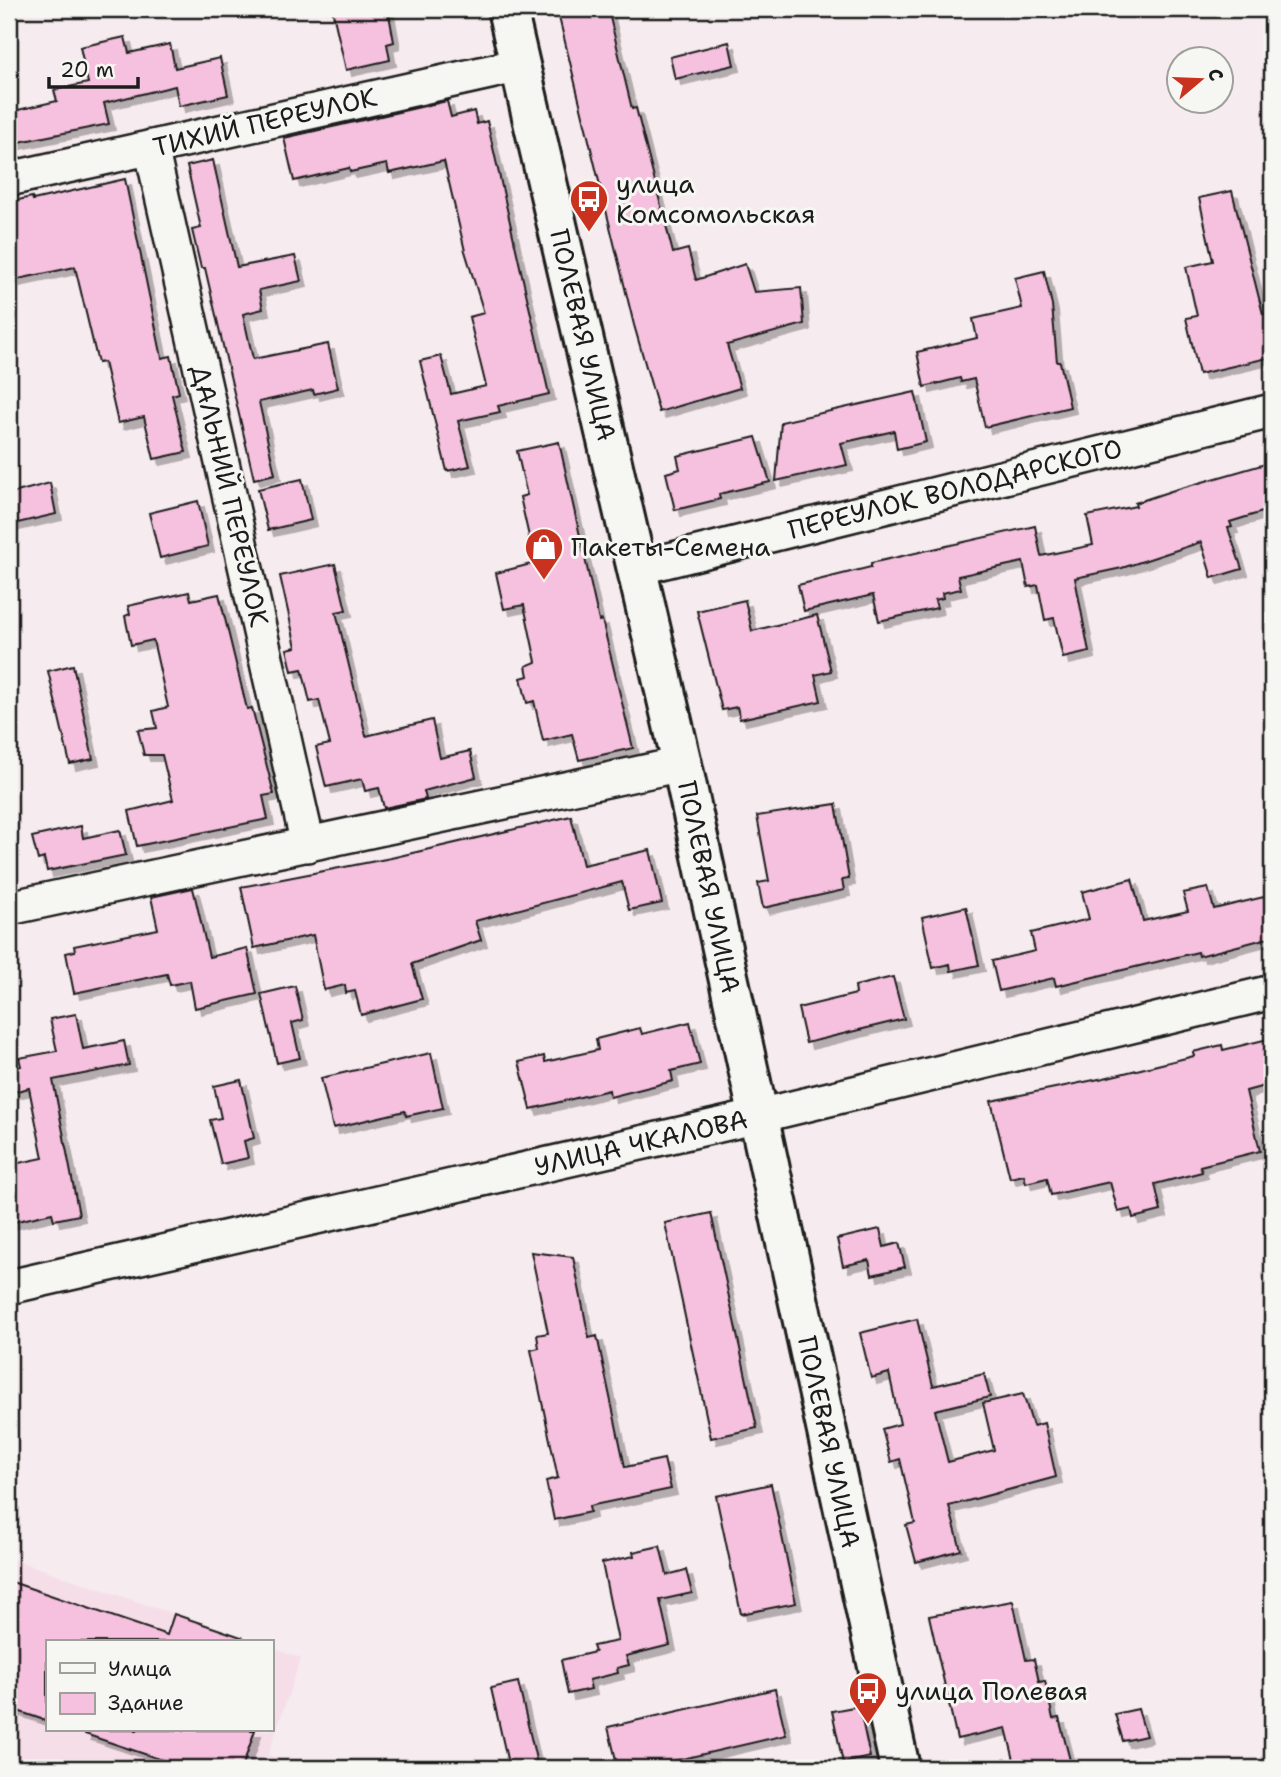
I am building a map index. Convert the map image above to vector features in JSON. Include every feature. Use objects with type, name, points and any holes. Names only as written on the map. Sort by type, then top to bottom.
[{"type":"main road","name":"ПОЛЕВАЯ УЛИЦА","points":[[507,9],[682,764],[900,1768]]},
{"type":"street","name":"ТИХИЙ ПЕРЕУЛОК","points":[[9,179],[521,65]]},
{"type":"street","name":"ДАЛЬНИЙ ПЕРЕУЛОК","points":[[151,147],[308,845]]},
{"type":"street","name":"ПЕРЕУЛОК ВОЛОДАРСКОГО","points":[[637,568],[1272,411]]},
{"type":"street","points":[[9,908],[682,764]]},
{"type":"street","name":"УЛИЦА ЧКАЛОВА","points":[[9,1287],[759,1116],[1272,992]]},
{"type":"shaded area","points":[[9,1558],[250,1640],[46,1640],[46,1732],[273,1732],[273,1649],[301,1658],[268,1755],[280,1760],[278,1768],[9,1768]]},
{"type":"building","points":[[332,9],[388,9],[394,42],[387,44],[390,60],[346,70]]},
{"type":"building","points":[[557,9],[608,9],[632,109],[636,108],[673,253],[688,249],[696,280],[745,264],[754,292],[801,288],[804,324],[727,345],[740,388],[659,412],[634,325]]},
{"type":"building","points":[[125,37],[129,53],[170,44],[175,68],[220,58],[228,95],[179,106],[175,86],[104,103],[109,124],[9,144],[9,112],[57,101],[54,90],[88,83],[80,47]]},
{"type":"building","points":[[729,42],[734,65],[675,79],[670,57]]},
{"type":"building","points":[[447,101],[451,117],[474,111],[477,124],[487,121],[549,394],[498,406],[500,412],[458,421],[470,466],[447,471],[420,361],[441,356],[451,394],[486,386],[469,317],[484,313],[465,251],[444,161],[389,173],[387,164],[350,172],[349,168],[294,181],[284,138]]},
{"type":"building","points":[[213,160],[237,267],[295,256],[301,281],[259,290],[263,309],[243,314],[253,359],[328,344],[338,388],[314,394],[313,390],[259,402],[275,474],[254,479],[205,268],[201,268],[192,230],[201,228],[187,166]]},
{"type":"building","points":[[125,179],[162,358],[171,356],[179,393],[172,395],[186,452],[154,459],[144,417],[118,423],[104,362],[98,363],[75,267],[9,281],[9,202],[32,197],[33,200]]},
{"type":"building","points":[[1232,191],[1263,314],[1272,312],[1272,357],[1199,374],[1186,318],[1197,316],[1186,267],[1213,261],[1199,198]]},
{"type":"building","points":[[1044,271],[1052,305],[1057,362],[1060,362],[1070,407],[985,427],[974,379],[961,382],[960,378],[924,387],[917,352],[977,338],[973,319],[1022,308],[1015,278]]},
{"type":"building","points":[[915,392],[926,442],[897,449],[894,431],[841,443],[847,465],[776,481],[781,422]]},
{"type":"building","points":[[756,437],[770,482],[719,494],[720,499],[675,510],[666,473],[680,469],[677,456]]},
{"type":"building","points":[[559,442],[599,621],[602,620],[633,748],[579,760],[572,734],[543,741],[534,701],[527,703],[521,678],[528,676],[526,666],[536,662],[524,605],[504,609],[496,573],[535,563],[520,497],[527,495],[517,451]]},
{"type":"building","points":[[1272,462],[1272,509],[1230,522],[1232,527],[1228,528],[1242,569],[1212,578],[1201,542],[1122,568],[1075,578],[1089,652],[1063,658],[1054,618],[1045,620],[1038,585],[1028,587],[1023,562],[958,576],[961,589],[942,593],[943,598],[935,600],[937,608],[879,621],[873,595],[804,611],[798,585],[871,567],[871,563],[1035,526],[1041,556],[1093,545],[1087,516],[1136,506],[1135,503],[1171,491]]},
{"type":"building","points":[[302,479],[311,520],[268,530],[258,489]]},
{"type":"building","points":[[50,483],[56,514],[9,525],[9,494]]},
{"type":"building","points":[[198,501],[208,546],[160,558],[149,513]]},
{"type":"building","points":[[335,564],[346,610],[336,612],[366,736],[432,720],[440,758],[470,751],[476,777],[424,791],[426,799],[384,808],[379,788],[365,791],[362,779],[326,787],[316,747],[330,744],[319,700],[310,702],[302,669],[292,671],[287,649],[296,647],[280,576]]},
{"type":"building","points":[[189,592],[191,600],[219,594],[247,709],[252,708],[274,794],[263,796],[268,819],[137,846],[129,811],[173,800],[162,755],[144,755],[138,730],[157,728],[153,711],[168,707],[153,640],[131,645],[125,616],[130,614],[128,606]]},
{"type":"building","points":[[745,600],[752,631],[817,615],[831,671],[815,675],[821,701],[740,719],[737,707],[722,710],[697,611]]},
{"type":"building","points":[[73,665],[93,759],[70,764],[48,671]]},
{"type":"building","points":[[836,804],[849,879],[842,880],[844,890],[763,908],[758,883],[769,881],[757,816]]},
{"type":"building","points":[[571,816],[583,865],[650,850],[662,903],[629,910],[622,882],[475,921],[481,940],[412,964],[422,999],[361,1015],[355,991],[346,993],[345,985],[324,990],[313,935],[254,948],[241,887],[391,858]]},
{"type":"building","points":[[81,826],[83,838],[120,830],[126,855],[47,871],[44,858],[38,860],[32,837]]},
{"type":"building","points":[[1132,879],[1143,921],[1188,911],[1183,893],[1208,888],[1214,909],[1272,895],[1272,937],[1199,956],[1198,952],[1056,986],[1054,978],[999,991],[992,961],[1035,951],[1031,933],[1089,919],[1082,892]]},
{"type":"building","points":[[193,888],[209,957],[247,948],[257,994],[195,1008],[190,981],[170,985],[167,974],[74,993],[66,953],[75,951],[74,946],[158,929],[151,897]]},
{"type":"building","points":[[966,907],[979,965],[951,971],[950,964],[933,968],[922,917]]},
{"type":"building","points":[[893,977],[904,1019],[806,1043],[798,1008],[856,994],[855,986]]},
{"type":"building","points":[[295,986],[303,1020],[292,1023],[300,1058],[277,1063],[261,994]]},
{"type":"building","points":[[76,1014],[83,1049],[124,1041],[129,1065],[53,1080],[79,1215],[54,1220],[52,1213],[9,1223],[9,1165],[43,1158],[29,1088],[9,1093],[9,1069],[21,1066],[19,1058],[57,1051],[50,1019]]},
{"type":"building","points":[[690,1022],[700,1064],[671,1071],[673,1081],[610,1097],[609,1090],[531,1109],[519,1062],[544,1056],[545,1062],[598,1050],[596,1039],[640,1028],[642,1034]]},
{"type":"building","points":[[1272,1038],[1272,1084],[1246,1091],[1260,1151],[1200,1166],[1202,1172],[1155,1184],[1161,1211],[1133,1218],[1131,1209],[1118,1212],[1110,1182],[1051,1195],[1047,1178],[1026,1183],[1024,1175],[1010,1178],[991,1101],[1104,1078],[1194,1056],[1193,1052],[1222,1045],[1223,1050]]},
{"type":"building","points":[[431,1053],[443,1108],[406,1116],[405,1111],[333,1128],[321,1078]]},
{"type":"building","points":[[241,1080],[254,1138],[244,1141],[248,1158],[221,1164],[210,1120],[221,1118],[214,1086]]},
{"type":"building","points":[[711,1213],[757,1428],[711,1438],[665,1223]]},
{"type":"building","points":[[880,1229],[884,1247],[899,1243],[905,1267],[872,1275],[869,1260],[843,1266],[837,1239]]},
{"type":"building","points":[[531,1252],[573,1257],[589,1338],[597,1336],[625,1467],[664,1459],[671,1489],[589,1506],[590,1512],[554,1520],[546,1481],[558,1478],[531,1350],[539,1348],[537,1335],[548,1333]]},
{"type":"building","points":[[917,1319],[933,1386],[984,1374],[990,1397],[935,1410],[948,1462],[994,1450],[983,1403],[1023,1394],[1033,1426],[1044,1423],[1056,1477],[949,1506],[961,1550],[916,1562],[906,1525],[915,1523],[900,1459],[891,1462],[882,1429],[900,1424],[889,1373],[871,1378],[860,1333]]},
{"type":"building","points":[[771,1484],[796,1603],[741,1614],[716,1496]]},
{"type":"building","points":[[660,1546],[667,1575],[686,1570],[692,1593],[660,1600],[670,1645],[626,1656],[629,1665],[617,1668],[618,1673],[589,1680],[591,1689],[568,1694],[561,1660],[595,1652],[593,1646],[618,1641],[602,1563],[634,1556],[633,1552]]},
{"type":"building","points":[[9,1581],[167,1635],[174,1614],[244,1638],[46,1640],[46,1721],[9,1708]]},
{"type":"building","points":[[1013,1601],[1026,1660],[1034,1659],[1039,1682],[1045,1681],[1053,1719],[1059,1718],[1072,1768],[1016,1768],[1006,1728],[957,1739],[929,1616]]},
{"type":"building","points":[[518,1682],[538,1768],[509,1768],[491,1688]]},
{"type":"building","points":[[775,1689],[786,1735],[643,1768],[618,1768],[608,1727]]},
{"type":"building","points":[[859,1706],[870,1757],[843,1763],[832,1711]]},
{"type":"building","points":[[1138,1709],[1146,1736],[1123,1741],[1115,1714]]},
{"type":"building","points":[[254,1732],[242,1768],[186,1768],[85,1734]]},
{"type":"place","name":"улица Комсомольская","points":[[589,233]]},
{"type":"place","name":"Пакеты-Семена","points":[[544,581]]},
{"type":"place","name":"улица Полевая","points":[[868,1725]]}]
